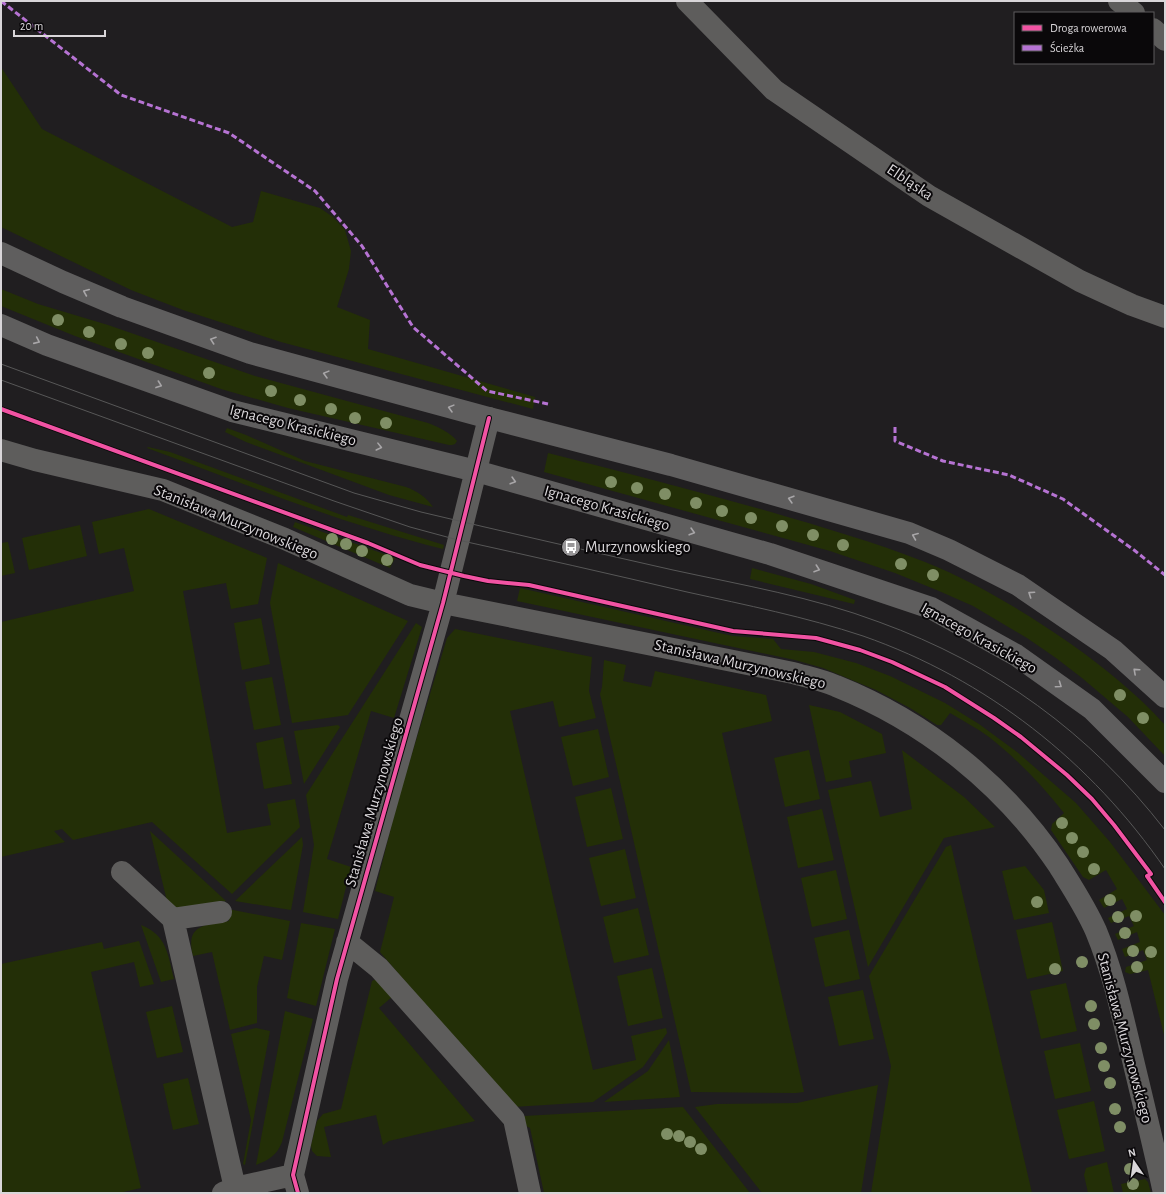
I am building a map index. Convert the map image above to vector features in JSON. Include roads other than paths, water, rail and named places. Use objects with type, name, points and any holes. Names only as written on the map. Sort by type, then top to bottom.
[{"type":"main road","points":[[1,253],[63,282],[122,307],[250,353],[489,418],[679,467],[909,533],[949,550],[1024,589],[1113,650],[1165,697]]},
{"type":"main road","name":"Ignacego Krasickiego","points":[[1,325],[47,345],[232,411],[476,471],[770,554],[931,608],[1016,655],[1092,709],[1165,782]]},
{"type":"street","name":"Elbląska","points":[[687,1],[774,90],[929,196],[1080,281],[1132,305],[1165,316]]},
{"type":"street","points":[[1119,1],[1133,12]]},
{"type":"street","points":[[1154,30],[1165,40]]},
{"type":"street","name":"Stanisława Murzynowskiego","points":[[296,1184],[337,979],[443,603],[489,418]]},
{"type":"street","name":"Stanisława Murzynowskiego","points":[[1,450],[35,460],[163,490],[285,539],[410,595],[443,603],[786,671],[828,683],[891,712],[938,742],[968,764],[1008,801],[1047,848],[1084,906],[1096,931],[1114,983],[1164,1193]]},
{"type":"street","points":[[122,872],[173,919],[229,1191],[296,1184]]},
{"type":"street","points":[[173,919],[221,912]]},
{"type":"street","points":[[347,942],[379,968],[514,1119],[530,1193]]},
{"type":"tram line","points":[[1,364],[354,493],[421,512],[829,605],[879,622],[922,639],[1001,681],[1037,705],[1105,762],[1136,795],[1165,830]]},
{"type":"tram line","points":[[1,380],[334,501],[410,527],[458,540],[798,617],[863,636],[908,654],[952,675],[993,700],[1032,728],[1069,759],[1104,793],[1136,830],[1165,869]]},
{"type":"place","name":"Murzynowskiego","points":[[571,547]]}]
